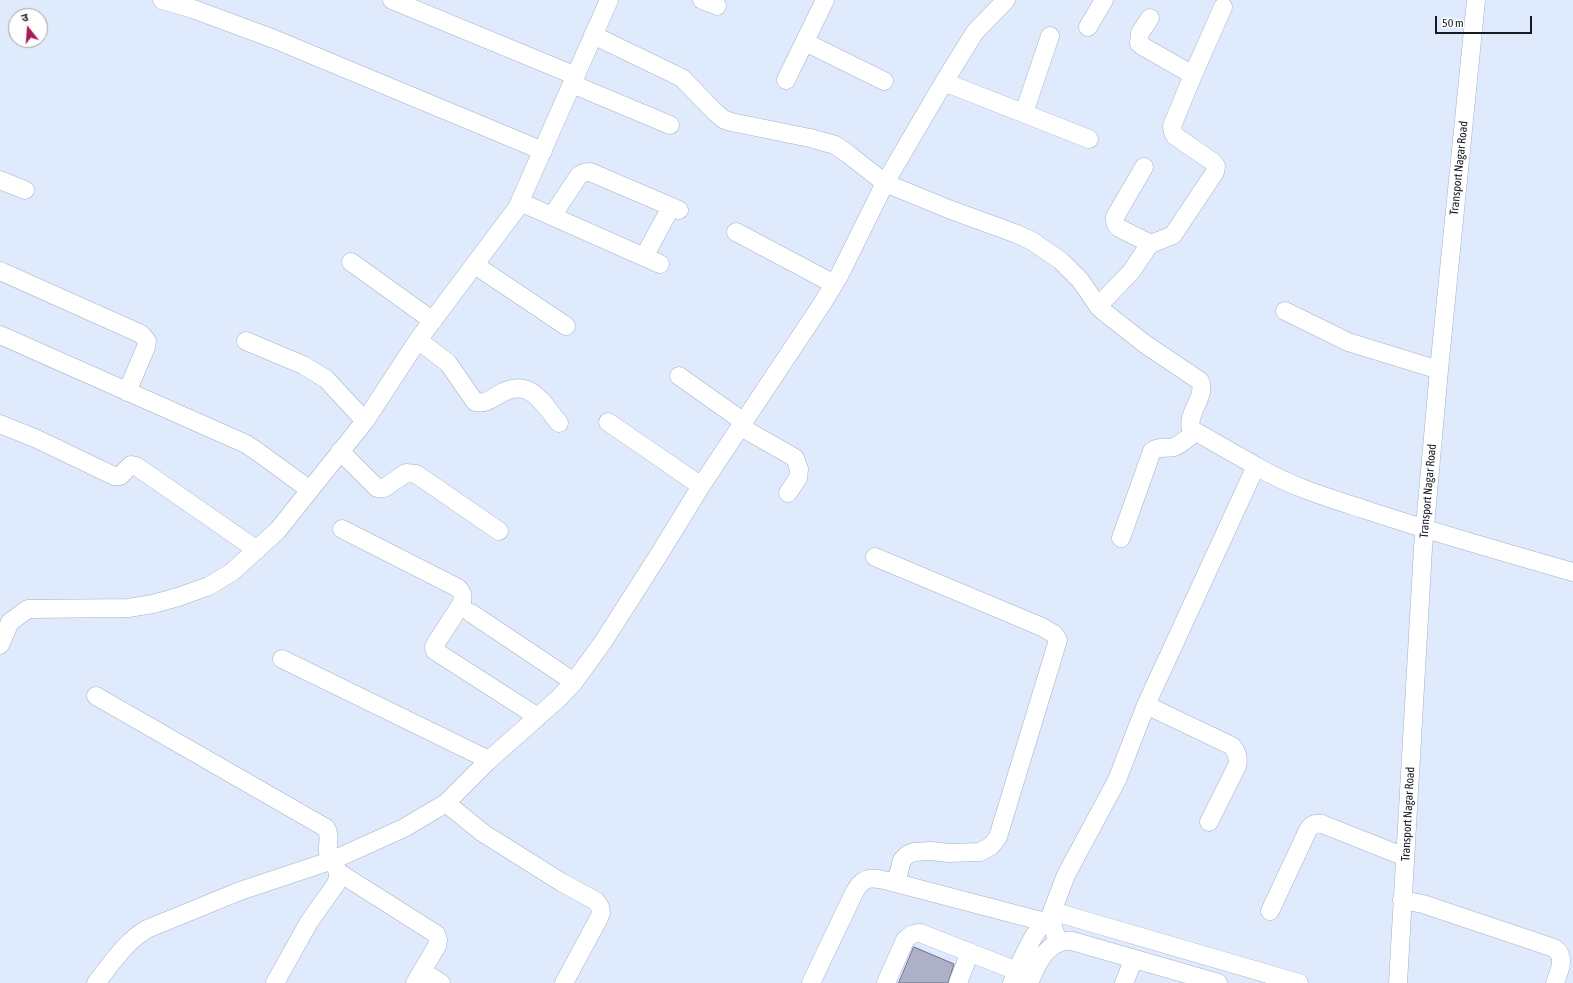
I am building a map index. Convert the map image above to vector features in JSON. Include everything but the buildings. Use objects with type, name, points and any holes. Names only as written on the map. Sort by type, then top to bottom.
[{"type":"street","points":[[162,0],[192,9],[274,39],[543,152]]},
{"type":"street","points":[[392,0],[574,80],[670,125]]},
{"type":"street","points":[[0,645],[10,622],[28,609],[128,608],[153,604],[208,586],[232,572],[278,530],[365,421],[418,340],[518,208],[609,0]]},
{"type":"street","points":[[786,80],[826,0]]},
{"type":"street","points":[[1088,27],[1104,0]]},
{"type":"street","name":"Transport Nagar Road","points":[[1398,983],[1422,564],[1439,370],[1476,0]]},
{"type":"street","points":[[96,983],[126,945],[147,929],[240,891],[336,866],[446,803],[489,760],[559,698],[574,682],[603,642],[701,486],[834,284],[885,183],[944,82],[975,32],[996,2]]},
{"type":"street","points":[[1098,306],[1131,272],[1151,244],[1173,235],[1215,172],[1216,166],[1213,162],[1175,136],[1173,132],[1174,120],[1223,7]]},
{"type":"street","points":[[1150,18],[1140,33],[1139,42],[1142,46],[1193,74]]},
{"type":"street","points":[[593,35],[682,78],[723,119],[742,126],[810,138],[835,145],[885,183],[1032,241],[1061,260],[1080,280],[1098,306],[1114,321],[1200,381],[1203,388],[1190,425],[1191,429],[1275,477],[1308,491],[1426,530],[1573,572]]},
{"type":"street","points":[[1024,113],[1050,36]]},
{"type":"street","points":[[805,42],[884,81]]},
{"type":"street","points":[[944,82],[1089,139]]},
{"type":"street","points":[[1144,167],[1115,217],[1115,222],[1116,226],[1119,228],[1151,244]]},
{"type":"street","points":[[520,202],[652,260],[675,208],[590,172],[585,172],[581,173],[552,216]]},
{"type":"street","points":[[0,180],[25,190]]},
{"type":"street","points":[[736,232],[834,284]]},
{"type":"street","points":[[351,262],[433,321]]},
{"type":"street","points":[[475,265],[566,326]]},
{"type":"street","points":[[0,271],[145,337],[147,341],[146,347],[126,392]]},
{"type":"street","points":[[1285,311],[1348,342],[1439,370]]},
{"type":"street","points":[[0,335],[246,444],[310,490]]},
{"type":"street","points":[[418,340],[448,363],[471,397],[481,403],[511,389],[526,388],[534,392],[560,423]]},
{"type":"street","points":[[246,341],[303,365],[326,379],[365,421]]},
{"type":"street","points":[[679,376],[742,424],[795,458],[800,469],[798,478],[788,493]]},
{"type":"street","points":[[608,422],[701,486]]},
{"type":"street","points":[[0,424],[37,439],[114,476],[120,476],[131,465],[136,466],[257,550]]},
{"type":"street","points":[[1121,538],[1152,451],[1157,448],[1168,448],[1182,444],[1195,432]]},
{"type":"street","points":[[340,451],[377,488],[384,488],[406,473],[416,474],[499,531]]},
{"type":"street","points":[[1058,943],[1048,920],[1066,875],[1117,780],[1146,705],[1256,466]]},
{"type":"street","points":[[342,529],[462,591],[462,603],[436,643],[434,647],[435,651],[538,717]]},
{"type":"street","points":[[875,557],[1042,626],[1054,634],[1058,640],[998,837],[990,846],[980,852],[949,853],[932,851],[914,852],[907,855],[902,860],[896,883]]},
{"type":"street","points":[[472,613],[574,682]]},
{"type":"street","points":[[282,659],[489,760]]},
{"type":"street","points":[[96,696],[326,828],[329,837],[328,852],[336,866],[436,934],[438,940],[437,946],[419,977],[441,983]]},
{"type":"street","points":[[1146,705],[1232,746],[1235,749],[1238,756],[1237,766],[1209,822]]},
{"type":"street","points":[[446,803],[483,834],[596,902],[600,907],[600,918],[564,983]]},
{"type":"street","points":[[1270,911],[1308,830],[1311,825],[1316,823],[1406,857]]},
{"type":"street","points":[[275,983],[308,922],[336,884],[336,866]]},
{"type":"street","points":[[811,983],[860,883],[866,879],[874,878],[1048,920]]},
{"type":"street","points":[[1402,900],[1423,904],[1554,948],[1559,951],[1562,964],[1555,983]]},
{"type":"street","points":[[1019,979],[1037,931],[1056,914],[1062,914],[1299,983]]},
{"type":"street","points":[[886,983],[905,940],[914,933],[920,933],[970,952],[1019,979]]},
{"type":"street","points":[[1019,979],[1038,962],[1048,948],[1066,940],[1072,940],[1218,983],[1231,963]]},
{"type":"street","points":[[958,983],[970,952]]},
{"type":"street","points":[[1124,983],[1134,959]]}]
